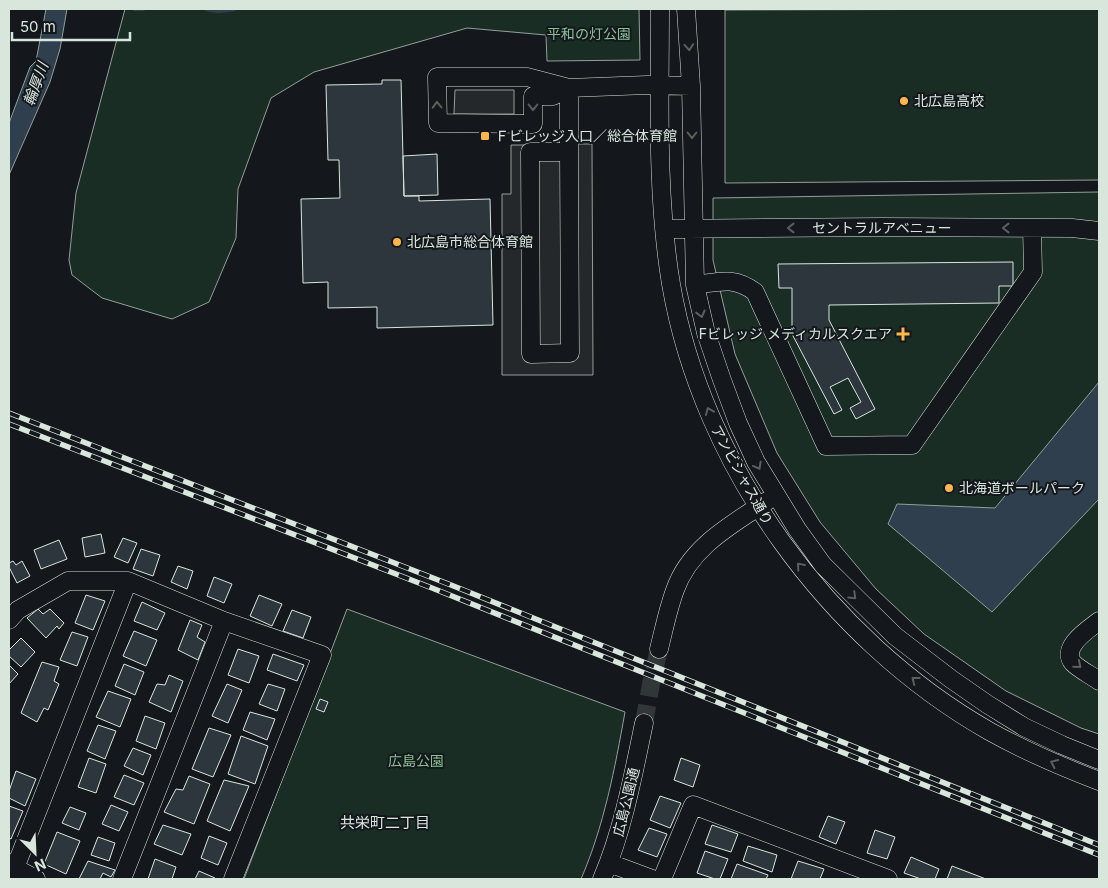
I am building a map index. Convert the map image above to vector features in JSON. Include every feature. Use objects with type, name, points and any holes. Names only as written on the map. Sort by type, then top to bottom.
[{"type":"street","name":"アンビシャス通り","points":[[660,9],[661,183],[664,229],[671,285],[698,384],[719,438],[758,507],[795,561],[834,605],[870,642],[913,678],[989,731],[1056,765],[1099,781]]},
{"type":"street","name":"アンビシャス通り","points":[[686,9],[691,86],[692,228],[695,285],[706,333],[738,423],[756,462],[776,496],[823,565],[895,636],[950,679],[1024,727],[1099,760]]},
{"type":"street","points":[[569,88],[554,96],[533,96],[533,124],[438,123],[437,77],[527,77],[569,88],[660,85],[691,86]]},
{"type":"street","points":[[569,88],[570,353],[531,354],[530,152],[569,152]]},
{"type":"street","points":[[1072,228],[1099,219]]},
{"type":"street","points":[[695,285],[734,281],[746,285],[755,292],[826,446],[912,445],[1033,272],[1032,228]]},
{"type":"street","name":"セントラルアベニュー","points":[[664,229],[1072,228],[1099,231]]},
{"type":"street","points":[[659,649],[675,590],[699,550],[717,535],[776,496]]},
{"type":"street","points":[[9,620],[18,610],[68,581],[128,581],[224,621],[322,655],[233,879]]},
{"type":"street","points":[[36,879],[11,869],[128,581]]},
{"type":"street","points":[[122,879],[224,621]]},
{"type":"street","points":[[1099,621],[1073,643],[1070,653],[1073,663],[1099,681]]},
{"type":"street","name":"広島公園通","points":[[606,871],[629,797],[644,724]]},
{"type":"street","points":[[662,879],[693,805],[888,879]]},
{"type":"street","points":[[606,871],[652,879]]},
{"type":"green space","name":"平和の灯公園","points":[[125,9],[639,9],[640,60],[547,61],[546,35],[467,28],[314,72],[271,98],[238,189],[236,238],[209,302],[172,319],[102,298],[72,275],[69,260],[76,193]]},
{"type":"green space","name":"北広島高校","points":[[1099,9],[1099,180],[725,183],[725,10]]},
{"type":"green space","name":"北海道ボールパーク","points":[[1099,192],[1099,734],[1081,728],[1006,691],[924,634],[876,589],[820,522],[777,453],[735,354],[713,260],[713,198]]},
{"type":"green space","name":"広島公園","points":[[347,609],[625,712],[613,775],[602,818],[581,879],[244,879]]},
{"type":"shaded area","points":[[455,90],[514,90],[514,114],[454,114]]},
{"type":"shaded area","points":[[579,136],[579,144],[592,144],[593,375],[502,375],[502,194],[511,194],[511,145],[557,145],[558,137]]},
{"type":"water","name":"輪厚川","points":[[46,9],[67,9],[60,49],[50,82],[9,175],[9,123],[30,67],[36,61]]},
{"type":"water","points":[[1099,382],[1099,499],[992,612],[888,524],[897,504],[995,508]]},
{"type":"building","name":"北広島市総合体育館","points":[[382,80],[401,80],[404,196],[419,196],[419,201],[490,199],[493,325],[377,328],[377,307],[328,308],[328,282],[303,283],[301,199],[340,198],[339,160],[328,160],[326,85],[382,84]]},
{"type":"building","points":[[437,154],[438,195],[404,196],[403,156]]},
{"type":"building","name":"Fビレッジ メディカルスクエア","points":[[1013,262],[1013,286],[999,286],[999,303],[829,305],[829,320],[875,409],[856,419],[850,408],[861,402],[848,378],[830,387],[842,410],[834,414],[792,334],[792,288],[779,288],[778,264]]},
{"type":"building","points":[[101,534],[105,553],[85,557],[82,538]]},
{"type":"building","points":[[123,538],[137,543],[128,563],[114,557]]},
{"type":"building","points":[[59,540],[67,559],[41,569],[34,550]]},
{"type":"building","points":[[141,549],[160,555],[153,576],[133,569]]},
{"type":"building","points":[[13,561],[16,565],[22,561],[30,576],[17,583],[9,567],[9,563]]},
{"type":"building","points":[[178,566],[193,571],[187,589],[171,582]]},
{"type":"building","points":[[214,577],[232,584],[224,603],[207,596]]},
{"type":"building","points":[[86,595],[105,601],[93,630],[75,623]]},
{"type":"building","points":[[259,595],[282,604],[272,626],[250,616]]},
{"type":"building","points":[[142,602],[165,613],[157,630],[134,621]]},
{"type":"building","points":[[38,609],[43,614],[50,609],[64,623],[59,629],[57,626],[46,638],[27,618]]},
{"type":"building","points":[[292,610],[311,617],[303,638],[283,631]]},
{"type":"building","points":[[190,620],[202,625],[197,637],[205,642],[198,660],[178,650]]},
{"type":"building","points":[[134,631],[157,640],[146,666],[123,656]]},
{"type":"building","points":[[72,632],[88,637],[77,666],[60,660]]},
{"type":"building","points":[[21,638],[35,652],[21,667],[9,656],[9,650]]},
{"type":"building","points":[[238,649],[259,656],[249,683],[228,675]]},
{"type":"building","points":[[273,654],[304,665],[297,681],[267,670]]},
{"type":"building","points":[[42,662],[59,667],[54,681],[59,684],[48,710],[44,708],[37,722],[21,713]]},
{"type":"building","points":[[124,664],[144,672],[135,695],[115,686]]},
{"type":"building","points":[[9,665],[18,674],[9,684]]},
{"type":"building","points":[[169,675],[183,681],[171,712],[149,702],[157,684],[165,685]]},
{"type":"building","points":[[227,684],[242,690],[228,723],[212,716]]},
{"type":"building","points":[[268,684],[285,689],[277,711],[259,704]]},
{"type":"building","points":[[108,691],[131,699],[120,727],[96,717]]},
{"type":"building","points":[[320,699],[328,702],[324,712],[316,709]]},
{"type":"building","points":[[250,712],[275,719],[267,740],[243,730]]},
{"type":"building","points":[[145,716],[165,723],[156,749],[136,741]]},
{"type":"building","points":[[98,725],[116,731],[105,759],[87,751]]},
{"type":"building","points":[[209,728],[231,735],[213,777],[192,769]]},
{"type":"building","points":[[241,736],[268,746],[255,784],[228,774]]},
{"type":"building","points":[[133,748],[151,755],[143,775],[124,766]]},
{"type":"building","points":[[89,758],[106,764],[96,793],[78,787]]},
{"type":"building","points":[[681,758],[700,765],[693,787],[674,780]]},
{"type":"building","points":[[16,771],[36,779],[25,806],[9,798],[9,791]]},
{"type":"building","points":[[124,775],[144,783],[134,805],[114,797]]},
{"type":"building","points":[[189,776],[210,784],[194,824],[164,812],[176,789],[183,790]]},
{"type":"building","points":[[224,780],[249,786],[230,831],[207,821]]},
{"type":"building","points":[[660,796],[681,803],[670,828],[650,820]]},
{"type":"building","points":[[111,805],[128,812],[119,831],[102,824]]},
{"type":"building","points":[[9,806],[23,811],[11,839],[9,838]]},
{"type":"building","points":[[70,807],[86,813],[79,830],[62,823]]},
{"type":"building","points":[[828,816],[845,822],[836,844],[819,837]]},
{"type":"building","points":[[163,825],[191,834],[182,855],[154,844]]},
{"type":"building","points":[[712,825],[738,834],[731,852],[705,844]]},
{"type":"building","points":[[649,828],[667,834],[657,857],[638,850]]},
{"type":"building","points":[[875,830],[895,837],[887,859],[867,853]]},
{"type":"building","points":[[57,832],[80,841],[66,874],[44,864]]},
{"type":"building","points":[[209,836],[227,843],[218,865],[201,858]]},
{"type":"building","points":[[98,837],[115,843],[109,861],[91,855]]},
{"type":"building","points":[[748,846],[777,855],[772,872],[743,861]]},
{"type":"building","points":[[705,851],[728,859],[720,879],[697,873]]},
{"type":"building","points":[[911,857],[939,869],[935,879],[921,879],[904,873]]},
{"type":"building","points":[[155,859],[176,867],[172,879],[148,879]]},
{"type":"building","points":[[88,861],[115,870],[111,877],[103,873],[100,879],[79,879]]},
{"type":"building","points":[[798,861],[824,869],[820,879],[791,879]]},
{"type":"building","points":[[737,864],[768,875],[766,879],[731,879]]},
{"type":"building","points":[[952,866],[986,879],[947,879]]},
{"type":"building","points":[[199,871],[215,878],[195,879]]},
{"type":"waterway","points":[[135,9],[143,9]]},
{"type":"waterway","points":[[207,9],[218,11],[234,9]]},
{"type":"tunnel","points":[[644,723],[659,649]]},
{"type":"railway","points":[[9,413],[451,585],[1099,845]]},
{"type":"railway","points":[[9,424],[432,588],[1099,855]]},
{"type":"place","name":"北広島高校","points":[[904,101]]},
{"type":"place","name":"Ｆビレッジ入口／総合体育館","points":[[485,136]]},
{"type":"place","name":"北広島市総合体育館","points":[[397,242]]},
{"type":"place","name":"Fビレッジ メディカルスクエア","points":[[903,334]]},
{"type":"place","name":"北海道ボールパーク","points":[[949,488]]},
{"type":"district","name":"共栄町二丁目","points":[[385,823]]}]
